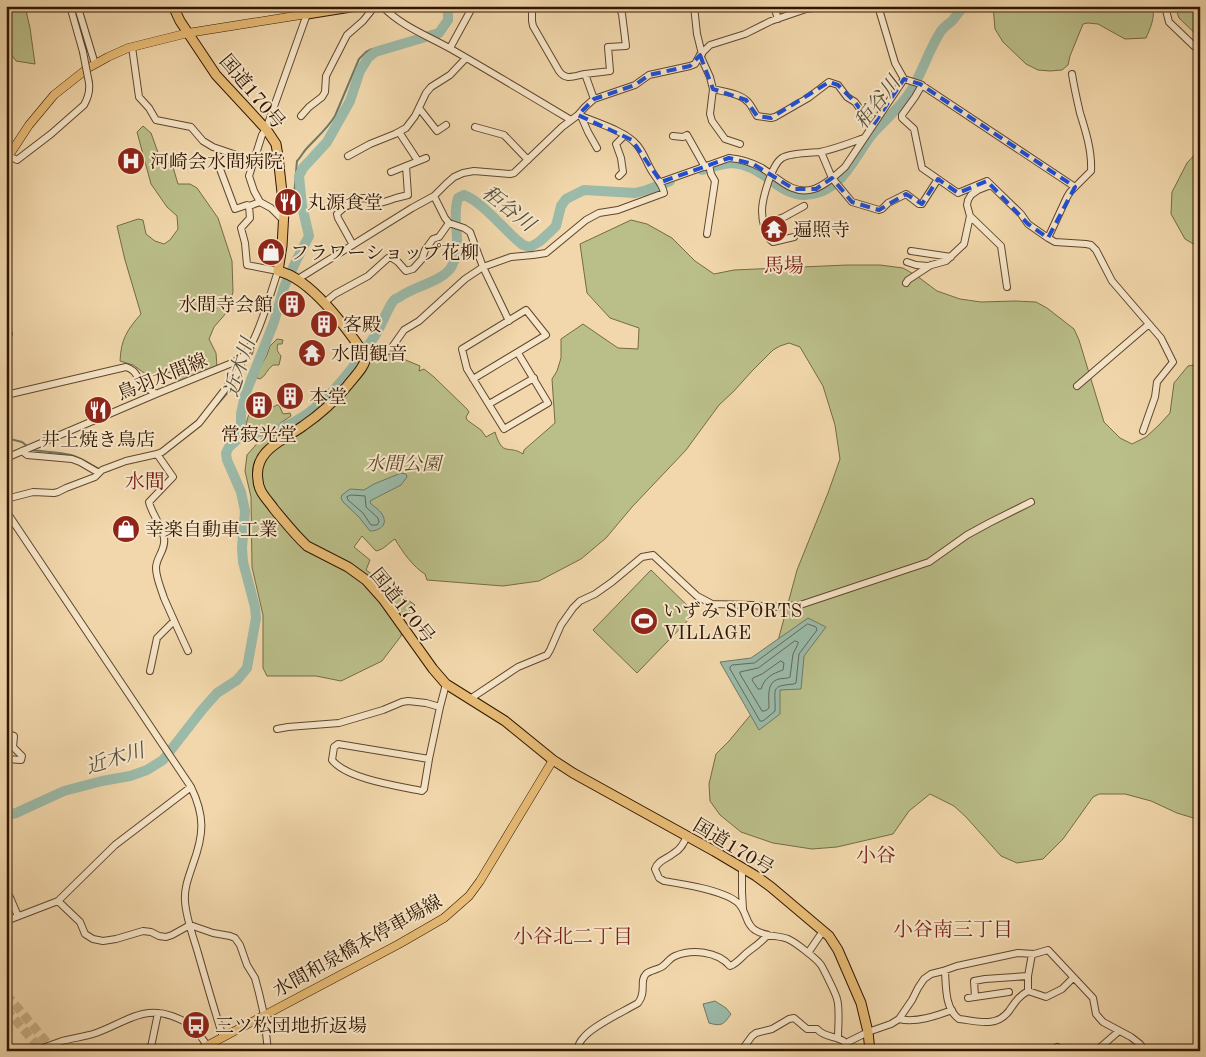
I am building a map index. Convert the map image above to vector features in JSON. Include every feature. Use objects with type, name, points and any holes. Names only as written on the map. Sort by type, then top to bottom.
[{"type":"highway","name":"国道170号","points":[[172,6],[188,34],[221,81],[266,129],[276,144],[284,220],[280,271]]},
{"type":"highway","points":[[308,10],[357,6]]},
{"type":"highway","points":[[280,271],[296,279],[324,303],[358,345],[366,358]]},
{"type":"highway","name":"国道170号","points":[[366,358],[353,379],[331,404],[301,428],[269,448],[264,454],[257,466],[260,490],[307,546],[359,574],[372,586],[446,684],[505,721],[553,760],[578,776],[742,867],[771,887],[823,931],[834,943],[843,960],[860,1003],[868,1032],[870,1051]]},
{"type":"main road","points":[[8,158],[29,125],[54,95],[73,79],[108,56],[132,47],[188,34],[308,10]]},
{"type":"main road","name":"水間和泉橋本停車場線","points":[[197,1051],[430,927],[453,911],[476,887],[553,760]]},
{"type":"street","points":[[8,158],[16,160],[51,134],[88,100],[89,89],[82,52],[70,6]]},
{"type":"street","points":[[76,6],[95,64]]},
{"type":"street","points":[[301,116],[325,92],[326,76],[347,35],[376,6]]},
{"type":"street","points":[[382,6],[391,15],[415,30],[450,48],[571,120]]},
{"type":"street","points":[[450,48],[473,6]]},
{"type":"street","points":[[532,6],[533,26],[559,71],[567,78],[610,71],[608,48],[626,46],[622,14],[619,6]]},
{"type":"street","points":[[694,6],[701,54],[713,89],[710,114],[712,121],[725,139],[740,144]]},
{"type":"street","points":[[774,6],[778,19]]},
{"type":"street","points":[[296,279],[434,196],[454,177],[474,171],[514,173],[562,127],[579,115],[594,99],[635,85],[649,75],[695,64],[710,45],[746,34],[778,19],[806,9],[828,6]]},
{"type":"street","points":[[878,6],[895,63],[904,79],[921,84],[1075,187]]},
{"type":"street","points":[[1165,6],[1169,22],[1200,50]]},
{"type":"street","points":[[284,220],[271,208],[260,202],[254,191],[250,176],[262,135],[266,129],[308,10]]},
{"type":"street","points":[[132,47],[140,97],[156,120],[191,127],[203,141],[213,148],[254,161]]},
{"type":"street","points":[[348,156],[406,128],[420,108],[426,93],[431,87],[450,75],[466,58]]},
{"type":"street","points":[[585,74],[594,99]]},
{"type":"street","points":[[1048,238],[1067,197],[1092,171],[1089,142],[1072,74]]},
{"type":"street","points":[[661,182],[729,158],[753,164],[788,186],[802,191],[816,189],[845,166],[904,79]]},
{"type":"street","points":[[713,89],[738,96],[750,104],[757,116],[771,118],[808,98],[829,82],[838,85],[873,124]]},
{"type":"street","points":[[921,84],[902,118],[914,129],[922,168],[958,193],[987,181],[1021,214],[1028,224],[1048,238],[1055,242],[1091,245],[1096,250],[1112,280],[1161,338],[1173,362],[1157,382],[1155,397],[1143,432]]},
{"type":"street","points":[[420,108],[437,131],[446,125]]},
{"type":"street","points":[[366,358],[390,350],[404,330],[419,321],[465,279],[483,267],[511,257],[546,253],[586,220],[599,213],[618,210],[664,193],[661,182],[653,173],[639,147],[632,140],[579,115]]},
{"type":"street","points":[[579,115],[597,148]]},
{"type":"street","points":[[476,127],[504,135],[528,160]]},
{"type":"street","points":[[399,132],[418,161]]},
{"type":"street","points":[[619,176],[623,172],[616,144],[624,135]]},
{"type":"street","points":[[673,136],[682,137],[687,135],[716,181],[708,234]]},
{"type":"street","points":[[794,237],[770,241],[762,217],[762,202],[767,184],[782,158],[821,152],[864,138]]},
{"type":"street","points":[[821,152],[832,178],[852,202],[879,210],[906,194],[919,204],[922,204],[938,179]]},
{"type":"street","points":[[391,172],[426,158]]},
{"type":"street","points":[[353,245],[337,214],[353,201],[366,198],[376,203],[408,195],[406,166]]},
{"type":"street","points":[[220,169],[234,209],[260,202]]},
{"type":"street","points":[[907,262],[916,265],[932,265],[946,262],[964,244],[970,216],[968,200],[978,190],[991,185]]},
{"type":"street","points":[[434,196],[445,218],[449,222],[470,232],[483,267],[509,321]]},
{"type":"street","points":[[6,498],[33,492],[54,494],[96,477],[102,470],[126,461],[157,454],[199,423],[237,374],[260,325],[280,271],[247,265],[245,242],[241,228],[250,218],[250,206]]},
{"type":"street","points":[[764,224],[784,217],[804,206]]},
{"type":"street","points":[[970,216],[1002,246],[1007,287]]},
{"type":"street","points":[[324,303],[335,294],[368,276],[388,258],[398,262],[406,271],[413,269],[422,259],[425,250],[433,238],[439,237],[449,222]]},
{"type":"street","points":[[911,251],[951,257]]},
{"type":"street","points":[[906,283],[932,265]]},
{"type":"street","points":[[473,379],[546,335],[526,310],[462,349],[467,368],[473,379],[504,429],[512,425],[548,403],[518,353]]},
{"type":"street","points":[[1077,386],[1149,324]]},
{"type":"street","name":"鳥羽水間線","points":[[6,458],[232,363],[244,356]]},
{"type":"street","points":[[6,395],[126,367],[132,369],[142,383],[156,394]]},
{"type":"street","points":[[489,404],[534,378]]},
{"type":"street","points":[[22,451],[27,456],[80,462],[100,473]]},
{"type":"street","points":[[157,454],[173,477],[149,502],[164,537],[163,550],[157,559],[158,582],[188,651]]},
{"type":"street","points":[[470,699],[518,667],[547,655],[561,625],[573,608],[580,601],[595,594],[612,582],[642,557],[653,555],[697,596],[712,604],[753,604],[771,607],[800,605],[929,562],[967,535],[1031,502]]},
{"type":"street","points":[[6,511],[190,787],[199,807],[201,839],[184,893],[186,912],[223,1037]]},
{"type":"street","points":[[150,671],[157,638],[174,621]]},
{"type":"street","points":[[429,759],[338,744],[334,746],[332,760],[344,770],[371,780],[422,791],[424,789],[446,684]]},
{"type":"street","points":[[277,729],[339,723],[408,701],[426,703],[440,708]]},
{"type":"street","points":[[6,732],[14,736],[13,747],[22,756],[21,760],[6,759]]},
{"type":"street","points":[[6,921],[58,901],[115,845],[190,787]]},
{"type":"street","points":[[687,836],[682,847],[656,865],[655,869],[659,878],[664,881],[720,894],[736,901],[743,909],[750,926],[757,932],[788,939],[821,964],[838,1000],[838,1038]]},
{"type":"street","points":[[742,867],[743,909]]},
{"type":"street","points":[[6,888],[18,916]]},
{"type":"street","points":[[58,901],[80,922],[85,934],[93,939],[103,941],[116,939],[143,931],[166,937],[190,925],[235,938],[240,945],[246,965],[255,978],[264,1015],[268,1051]]},
{"type":"street","points":[[808,953],[823,931]]},
{"type":"street","points":[[577,1051],[584,1036],[638,1003],[643,992],[642,981],[644,976],[664,966],[673,956],[692,951],[700,952],[725,960],[730,966],[768,935]]},
{"type":"street","points":[[846,1043],[899,1019],[924,979],[931,974],[957,966],[1018,953],[1032,954],[1048,950],[1093,998],[1096,1014],[1103,1022],[1131,1037],[1146,1051]]},
{"type":"street","points":[[1028,991],[1028,976],[1032,954]]},
{"type":"street","points":[[945,971],[946,996],[955,1016],[959,1019],[992,1023],[1002,1019],[1019,997],[1028,991]]},
{"type":"street","points":[[975,997],[974,981],[1028,976]]},
{"type":"street","points":[[1028,991],[1046,997],[1062,989],[1073,978]]},
{"type":"street","points":[[968,998],[1009,992]]},
{"type":"street","points":[[899,1019],[914,1020],[952,1010]]},
{"type":"street","points":[[36,1051],[63,1041],[96,1033],[138,1015],[150,1012],[181,1019],[193,1027],[207,1045]]},
{"type":"street","points":[[148,1051],[151,1047],[158,1013]]},
{"type":"street","points":[[740,1051],[756,1033],[772,1029],[794,1018],[807,1028],[817,1029],[821,1034],[838,1038],[846,1043],[849,1051]]},
{"type":"street","points":[[1096,1051],[1119,1031]]},
{"type":"street","points":[[1051,1051],[1057,1047],[1059,1051]]},
{"type":"highlighted area","points":[[700,55],[713,89],[746,100],[757,116],[771,118],[829,82],[838,85],[855,102],[872,127],[904,79],[920,84],[1075,187],[1048,238],[1028,224],[987,181],[958,193],[938,179],[922,204],[906,194],[879,210],[852,202],[832,178],[816,189],[794,189],[753,164],[729,158],[661,182],[632,140],[578,115],[594,99],[635,85],[649,75],[690,66]]},
{"type":"green space","points":[[6,6],[25,6],[35,64],[16,61],[6,47]]},
{"type":"green space","points":[[993,6],[1152,6],[1153,14],[1146,38],[1125,39],[1098,24],[1083,24],[1068,65],[1062,70],[1050,71],[1038,70],[1026,64],[1003,42],[995,29]]},
{"type":"green space","points":[[1175,6],[1200,6],[1200,38],[1179,18]]},
{"type":"green space","points":[[143,126],[151,133],[161,161],[172,164],[178,184],[190,184],[197,188],[218,218],[232,261],[233,292],[227,312],[214,327],[209,339],[216,353],[217,367],[176,382],[171,372],[157,376],[147,375],[133,365],[120,361],[126,335],[141,314],[117,226],[138,219],[143,220],[146,234],[155,241],[164,244],[170,240],[178,229],[177,216],[167,207],[151,184],[137,132]]},
{"type":"green space","points":[[1200,149],[1200,248],[1185,239],[1171,214],[1172,192],[1187,163]]},
{"type":"green space","name":"水間公園","points":[[631,220],[647,224],[672,238],[695,261],[714,274],[734,270],[880,265],[903,268],[937,291],[960,299],[981,302],[1036,302],[1074,329],[1104,422],[1120,438],[1132,444],[1146,437],[1170,413],[1174,383],[1188,366],[1200,364],[1200,820],[1177,813],[1151,801],[1125,794],[1099,794],[1093,797],[1063,839],[1043,859],[1017,863],[1001,856],[954,806],[930,794],[909,811],[893,834],[837,847],[812,849],[773,843],[741,832],[720,815],[710,801],[709,784],[716,754],[753,712],[772,663],[797,570],[840,459],[835,425],[823,386],[800,347],[789,343],[773,350],[719,405],[686,450],[632,507],[606,538],[581,559],[539,581],[503,586],[427,580],[425,574],[408,558],[395,539],[384,548],[376,551],[362,536],[354,547],[370,560],[366,570],[415,605],[405,615],[401,636],[382,661],[341,681],[316,676],[267,676],[263,668],[263,615],[252,567],[251,497],[245,471],[247,455],[262,438],[285,433],[321,407],[334,406],[368,366],[370,359],[389,353],[420,366],[419,371],[424,369],[434,377],[467,409],[469,412],[466,417],[467,420],[481,430],[486,437],[495,432],[503,448],[523,454],[524,450],[555,423],[552,379],[561,358],[561,339],[583,324],[618,348],[638,349],[639,328],[610,318],[587,293],[580,244]]},
{"type":"green space","points":[[277,339],[283,340],[282,344],[277,346],[281,356],[279,365],[273,365],[262,378],[257,378],[257,373],[270,346]]},
{"type":"green space","points":[[279,405],[283,414],[290,413],[291,416],[274,427],[250,428],[246,424],[251,409],[257,414],[266,412]]},
{"type":"green space","name":"いずみ SPORTS VILLAGE","points":[[651,570],[695,613],[637,673],[593,630]]},
{"type":"water","points":[[401,473],[406,474],[407,477],[401,485],[370,501],[381,512],[384,523],[376,530],[370,531],[343,502],[342,495],[350,489],[364,490]]},
{"type":"water","points":[[808,618],[826,627],[804,656],[801,689],[780,690],[780,714],[759,730],[720,662],[751,658]]},
{"type":"water","points":[[715,1001],[726,1008],[731,1014],[720,1025],[709,1023],[703,1004]]},
{"type":"waterway","name":"近木川","points":[[241,436],[241,414],[245,395],[274,322],[284,287],[309,236],[302,206],[299,176],[303,168],[327,142],[350,101],[360,71],[368,58],[375,52],[439,33],[448,20],[448,6]]},
{"type":"waterway","name":"秬谷川","points":[[702,170],[731,163],[752,168],[789,192],[796,194],[817,193],[828,188],[846,172],[874,132],[908,95],[941,31],[964,6]]},
{"type":"waterway","points":[[288,214],[294,195],[297,161],[335,116],[359,59],[372,49],[375,52]]},
{"type":"waterway","name":"秬谷川","points":[[6,815],[16,813],[64,791],[130,776],[147,770],[163,760],[217,693],[237,680],[247,668],[256,618],[255,607],[243,562],[242,548],[245,511],[241,492],[227,460],[226,453],[229,447],[241,436],[280,428],[295,422],[309,413],[347,375],[376,334],[394,300],[443,276],[448,271],[457,252],[456,207],[458,198],[464,195],[471,198],[518,241],[530,247],[539,242],[556,226],[561,206],[566,199],[584,190],[635,193],[670,181]]},
{"type":"waterway","points":[[252,354],[254,346]]},
{"type":"waterway","points":[[216,406],[235,384]]},
{"type":"waterway","points":[[6,438],[22,442],[27,446]]},
{"type":"waterway","points":[[32,450],[71,455],[99,469]]},
{"type":"waterway","points":[[104,472],[111,469]]},
{"type":"tunnel","points":[[6,994],[54,1051]]},
{"type":"tunnel","points":[[6,1009],[42,1051]]},
{"type":"place","name":"河崎会水間病院","points":[[131,161]]},
{"type":"place","name":"丸源食堂","points":[[288,202]]},
{"type":"place","name":"遍照寺","points":[[774,229]]},
{"type":"place","name":"フラワーショップ花柳","points":[[271,252]]},
{"type":"place","name":"水間寺会館","points":[[292,304]]},
{"type":"place","name":"客殿","points":[[324,324]]},
{"type":"place","name":"水間観音","points":[[312,353]]},
{"type":"place","name":"本堂","points":[[290,396]]},
{"type":"place","name":"常寂光堂","points":[[259,405]]},
{"type":"place","name":"井上焼き鳥店","points":[[98,410]]},
{"type":"place","name":"幸楽自動車工業","points":[[126,529]]},
{"type":"place","name":"いずみ SPORTS VILLAGE","points":[[644,621]]},
{"type":"place","name":"三ツ松団地折返場","points":[[196,1025]]},
{"type":"district","name":"馬場","points":[[784,265]]},
{"type":"district","name":"水間","points":[[145,481]]},
{"type":"district","name":"小谷","points":[[876,855]]},
{"type":"district","name":"小谷南三丁目","points":[[953,929]]},
{"type":"district","name":"小谷北二丁目","points":[[573,936]]}]
